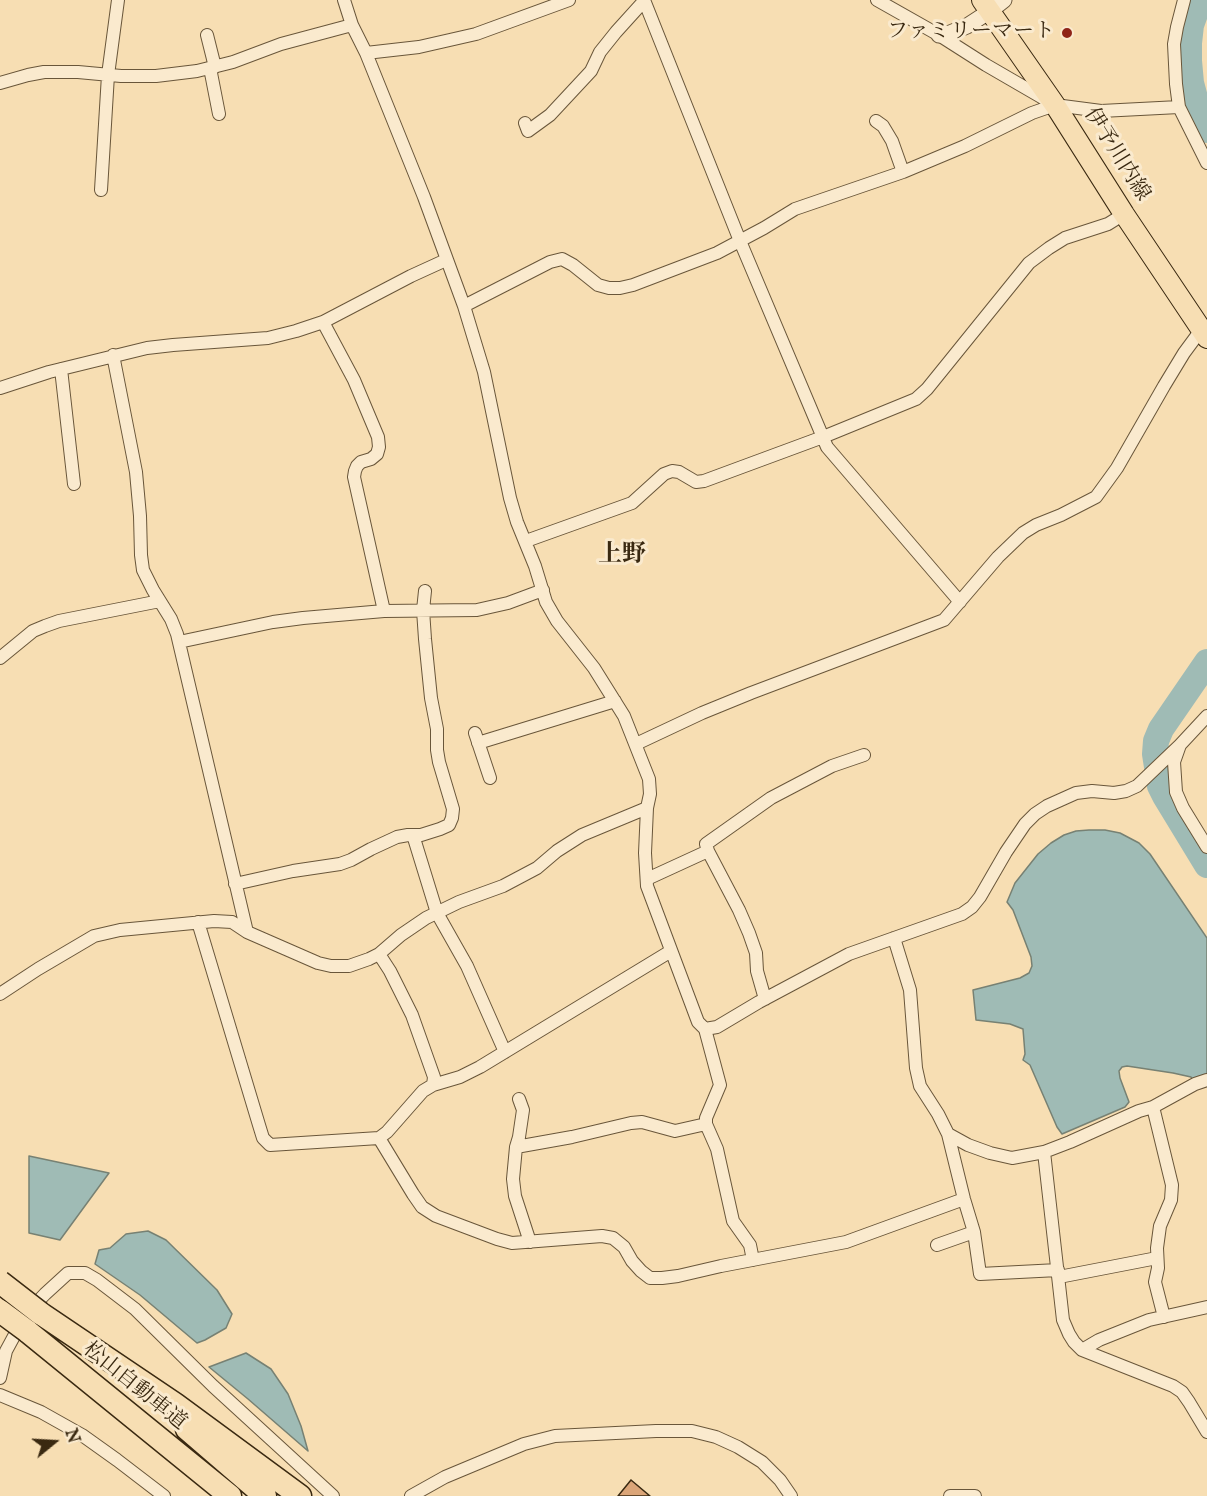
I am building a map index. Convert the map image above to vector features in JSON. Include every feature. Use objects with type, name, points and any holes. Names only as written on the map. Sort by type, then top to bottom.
[{"type":"highway","name":"松山自動車道","points":[[0,1282],[137,1388],[266,1496]]},
{"type":"highway","name":"松山自動車道","points":[[0,1311],[230,1496]]},
{"type":"highway","points":[[40,1313],[175,1404],[300,1496]]},
{"type":"highway","points":[[193,1465],[223,1496]]},
{"type":"main road","name":"伊予川内線","points":[[992,4],[1124,214],[1204,334]]},
{"type":"street","points":[[100,190],[108,75],[118,0]]},
{"type":"street","points":[[344,0],[352,26],[366,53],[424,197],[464,306],[484,372],[510,498],[546,602],[557,621],[594,668],[624,716],[649,779],[650,794],[647,808],[645,853],[647,886],[698,1022],[705,1029],[720,1085],[706,1118],[706,1124],[717,1149],[734,1221],[750,1245],[753,1260]]},
{"type":"street","points":[[366,53],[419,47],[467,36],[569,0]]},
{"type":"street","points":[[877,0],[1055,105],[1101,111],[1179,107]]},
{"type":"street","points":[[1184,0],[1174,44],[1179,107],[1207,163]]},
{"type":"street","points":[[525,123],[528,130],[550,116],[591,71],[600,52],[644,1],[740,241],[827,447],[960,602]]},
{"type":"street","points":[[939,35],[967,26],[992,4]]},
{"type":"street","points":[[0,83],[44,72],[156,76],[212,67],[233,62],[281,44],[352,26]]},
{"type":"street","points":[[207,35],[219,114]]},
{"type":"street","points":[[464,306],[550,262],[562,260],[573,265],[598,285],[620,288],[717,253],[795,209],[903,172],[1032,113],[1055,105]]},
{"type":"street","points":[[876,121],[892,141],[903,172]]},
{"type":"street","points":[[526,542],[632,503],[664,474],[672,471],[679,472],[696,482],[704,481],[823,437],[916,399],[927,389],[1029,263],[1065,238],[1108,224],[1124,214]]},
{"type":"street","points":[[0,388],[112,355],[147,348],[268,338],[323,322],[446,260]]},
{"type":"street","points":[[323,322],[354,380],[378,437],[377,454],[361,462],[357,466],[354,477],[384,611]]},
{"type":"street","points":[[636,744],[750,693],[944,620],[998,556],[1023,533],[1096,497],[1117,468],[1174,369],[1204,334]]},
{"type":"street","points":[[112,355],[136,472],[143,570],[177,634],[247,932]]},
{"type":"street","points":[[61,369],[74,484]]},
{"type":"street","points":[[178,642],[273,622],[384,611],[477,610],[508,603],[543,590]]},
{"type":"street","points":[[235,884],[293,870],[340,864],[397,837],[421,836],[449,825],[453,809],[439,762],[437,729],[430,699],[423,610],[425,591]]},
{"type":"street","points":[[0,658],[33,631],[59,621],[160,601]]},
{"type":"street","points":[[490,778],[476,738],[615,701]]},
{"type":"street","points":[[705,1029],[717,1027],[849,954],[962,914],[980,897],[1006,852],[1025,824],[1035,814],[1076,793],[1092,791],[1114,793],[1137,786],[1207,716]]},
{"type":"street","points":[[1180,745],[1174,762],[1176,792],[1207,847]]},
{"type":"street","points":[[765,999],[756,953],[749,933],[706,844],[771,798],[832,766],[864,755]]},
{"type":"street","points":[[0,993],[94,936],[120,930],[198,922],[232,922],[247,932],[318,963],[349,966],[379,954],[426,918],[459,902],[503,886],[537,868],[557,851],[582,835],[647,808]]},
{"type":"street","points":[[413,835],[437,913],[467,966],[505,1052]]},
{"type":"street","points":[[647,879],[708,851]]},
{"type":"street","points":[[198,922],[263,1138],[270,1145],[379,1138],[423,1091],[480,1067],[671,951]]},
{"type":"street","points":[[894,938],[910,990],[916,1068],[920,1086],[948,1134],[974,1232],[980,1274],[1059,1274],[1157,1258]]},
{"type":"street","points":[[379,954],[412,1015],[434,1077],[433,1085]]},
{"type":"street","points":[[948,1134],[968,1145],[1012,1158],[1044,1152],[1153,1107],[1207,1080]]},
{"type":"street","points":[[519,1099],[523,1110],[513,1179],[515,1196],[530,1242]]},
{"type":"street","points":[[1153,1107],[1172,1185],[1171,1200],[1160,1226],[1155,1282],[1164,1317]]},
{"type":"street","points":[[516,1147],[631,1123],[642,1122],[675,1131],[706,1124]]},
{"type":"street","points":[[379,1138],[412,1194],[422,1207],[436,1216],[512,1243],[602,1236],[613,1238],[624,1247],[632,1261],[650,1278],[662,1278],[846,1242],[964,1199]]},
{"type":"street","points":[[1044,1152],[1064,1320],[1074,1342],[1082,1350],[1173,1386],[1182,1392],[1207,1432]]},
{"type":"street","points":[[937,1245],[974,1232]]},
{"type":"street","points":[[0,1378],[6,1351],[26,1314],[68,1273],[85,1273],[135,1309],[213,1386],[333,1496]]},
{"type":"street","points":[[1082,1350],[1099,1340],[1149,1320],[1207,1307]]},
{"type":"street","points":[[0,1395],[41,1412],[82,1435],[164,1496]]},
{"type":"street","points":[[411,1496],[445,1477],[524,1444],[555,1436],[692,1431],[716,1437],[762,1462],[780,1480],[791,1496]]},
{"type":"street","points":[[950,1496],[975,1496]]},
{"type":"water","points":[[1089,830],[1120,833],[1139,843],[1150,854],[1207,938],[1207,1075],[1193,1081],[1191,1077],[1173,1073],[1122,1067],[1119,1071],[1120,1078],[1129,1102],[1125,1107],[1062,1134],[1030,1065],[1023,1060],[1025,1054],[1023,1029],[1010,1024],[976,1020],[973,990],[1020,978],[1029,973],[1032,966],[1031,957],[1013,910],[1007,902],[1015,883],[1038,854],[1064,835]]},
{"type":"water","points":[[29,1156],[109,1173],[60,1240],[29,1233]]},
{"type":"water","points":[[148,1231],[166,1240],[217,1290],[232,1314],[226,1328],[197,1343],[140,1295],[95,1264],[99,1250],[110,1248],[126,1234]]},
{"type":"water","points":[[246,1353],[271,1369],[288,1394],[308,1451],[209,1367]]},
{"type":"building","points":[[631,1480],[650,1496],[618,1496]]},
{"type":"waterway","points":[[1200,0],[1191,25],[1189,61],[1191,83],[1207,130]]},
{"type":"waterway","points":[[1207,662],[1161,729],[1156,741],[1155,754],[1160,786],[1207,865]]},
{"type":"place","name":"ファミリーマート","points":[[1067,33]]},
{"type":"district","name":"上野","points":[[622,556]]}]
